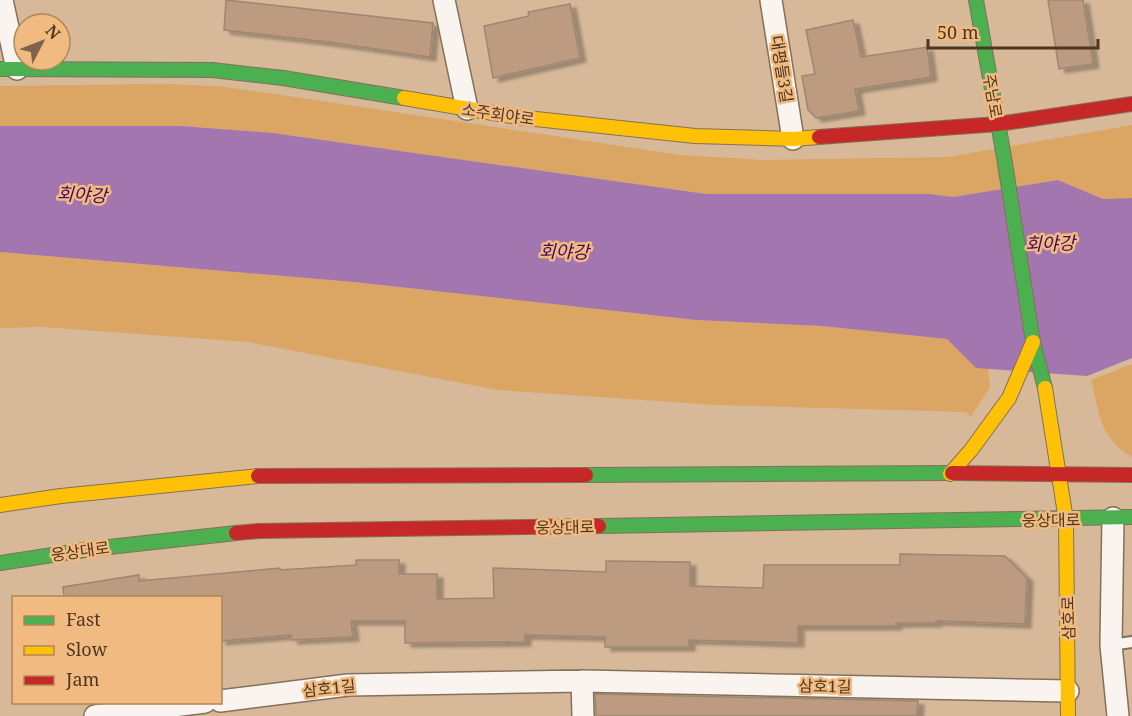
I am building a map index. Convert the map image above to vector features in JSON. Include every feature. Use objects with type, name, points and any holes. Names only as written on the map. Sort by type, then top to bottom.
[{"type":"main road","name":"주남로","points":[[976,0],[1004,157],[1033,342]]},
{"type":"main road","name":"소주회야로","points":[[8,69],[212,70],[283,78],[517,117],[695,136],[793,139],[998,124],[1132,104]]},
{"type":"main road","points":[[950,474],[971,450],[1009,398],[1033,342]]},
{"type":"main road","name":"삼호로","points":[[1033,342],[1046,393],[1066,520],[1068,716]]},
{"type":"main road","points":[[0,505],[243,476],[1132,475]]},
{"type":"main road","name":"웅상대로","points":[[0,563],[91,549],[258,531],[1123,518]]},
{"type":"street","points":[[2,0],[8,69]]},
{"type":"street","points":[[444,0],[467,109]]},
{"type":"street","name":"대평들3길","points":[[771,0],[793,139]]},
{"type":"street","points":[[1118,716],[1122,644],[1123,518]]},
{"type":"street","points":[[582,681],[583,716]]},
{"type":"street","name":"삼호1길","points":[[222,701],[348,685],[582,681],[1068,691]]},
{"type":"street","points":[[95,716],[134,714],[193,704]]},
{"type":"shaded area","points":[[163,84],[218,86],[680,155],[763,160],[948,157],[1132,125],[1132,198],[1103,199],[1058,180],[953,197],[930,194],[706,194],[273,133],[181,126],[0,126],[0,86]]},
{"type":"shaded area","points":[[0,252],[354,282],[696,320],[822,326],[947,339],[976,367],[988,368],[990,387],[971,417],[966,412],[716,405],[498,390],[248,342],[42,327],[0,328]]},
{"type":"shaded area","points":[[1132,364],[1132,457],[1113,441],[1102,424],[1091,380]]},
{"type":"water","name":"회야강","points":[[0,126],[181,126],[273,133],[706,194],[930,194],[953,197],[1058,180],[1103,199],[1132,198],[1132,358],[1087,376],[976,368],[947,339],[822,326],[696,320],[354,282],[0,252]]},
{"type":"building","points":[[226,0],[433,23],[430,57],[224,30]]},
{"type":"building","points":[[1048,0],[1083,0],[1093,64],[1059,69]]},
{"type":"building","points":[[570,4],[580,58],[493,78],[484,26],[529,16],[528,12]]},
{"type":"building","points":[[853,20],[861,57],[927,47],[931,77],[855,89],[859,111],[816,118],[808,110],[802,76],[815,74],[806,30]]},
{"type":"building","points":[[900,554],[1005,556],[1027,578],[1025,624],[936,621],[936,623],[896,623],[896,626],[798,626],[798,643],[689,640],[689,647],[605,647],[605,637],[525,635],[525,642],[405,643],[405,621],[351,621],[353,637],[292,640],[291,635],[222,641],[222,596],[64,596],[63,587],[139,575],[139,581],[280,568],[280,570],[356,565],[356,560],[399,560],[399,574],[437,574],[437,599],[494,598],[493,568],[606,572],[606,561],[690,562],[690,586],[763,588],[764,565],[900,565]]},
{"type":"building","points":[[595,694],[918,701],[917,716],[596,716]]},
{"type":"traffic: fast","points":[[976,0],[1004,157],[1033,342],[1045,388]]},
{"type":"traffic: fast","points":[[0,69],[212,70],[283,78],[404,98]]},
{"type":"traffic: fast","points":[[586,475],[952,473]]},
{"type":"traffic: fast","points":[[599,526],[1132,517]]},
{"type":"traffic: fast","points":[[0,563],[91,549],[236,533]]},
{"type":"traffic: slow","points":[[404,98],[517,117],[695,136],[793,139],[819,137]]},
{"type":"traffic: slow","points":[[950,474],[971,450],[1009,398],[1033,342]]},
{"type":"traffic: slow","points":[[1045,388],[1066,520],[1068,716]]},
{"type":"traffic: slow","points":[[0,505],[61,496],[258,476]]},
{"type":"traffic: jam","points":[[819,137],[998,124],[1132,104]]},
{"type":"traffic: jam","points":[[952,473],[1132,475]]},
{"type":"traffic: jam","points":[[258,476],[586,475]]},
{"type":"traffic: jam","points":[[236,533],[599,526]]}]
